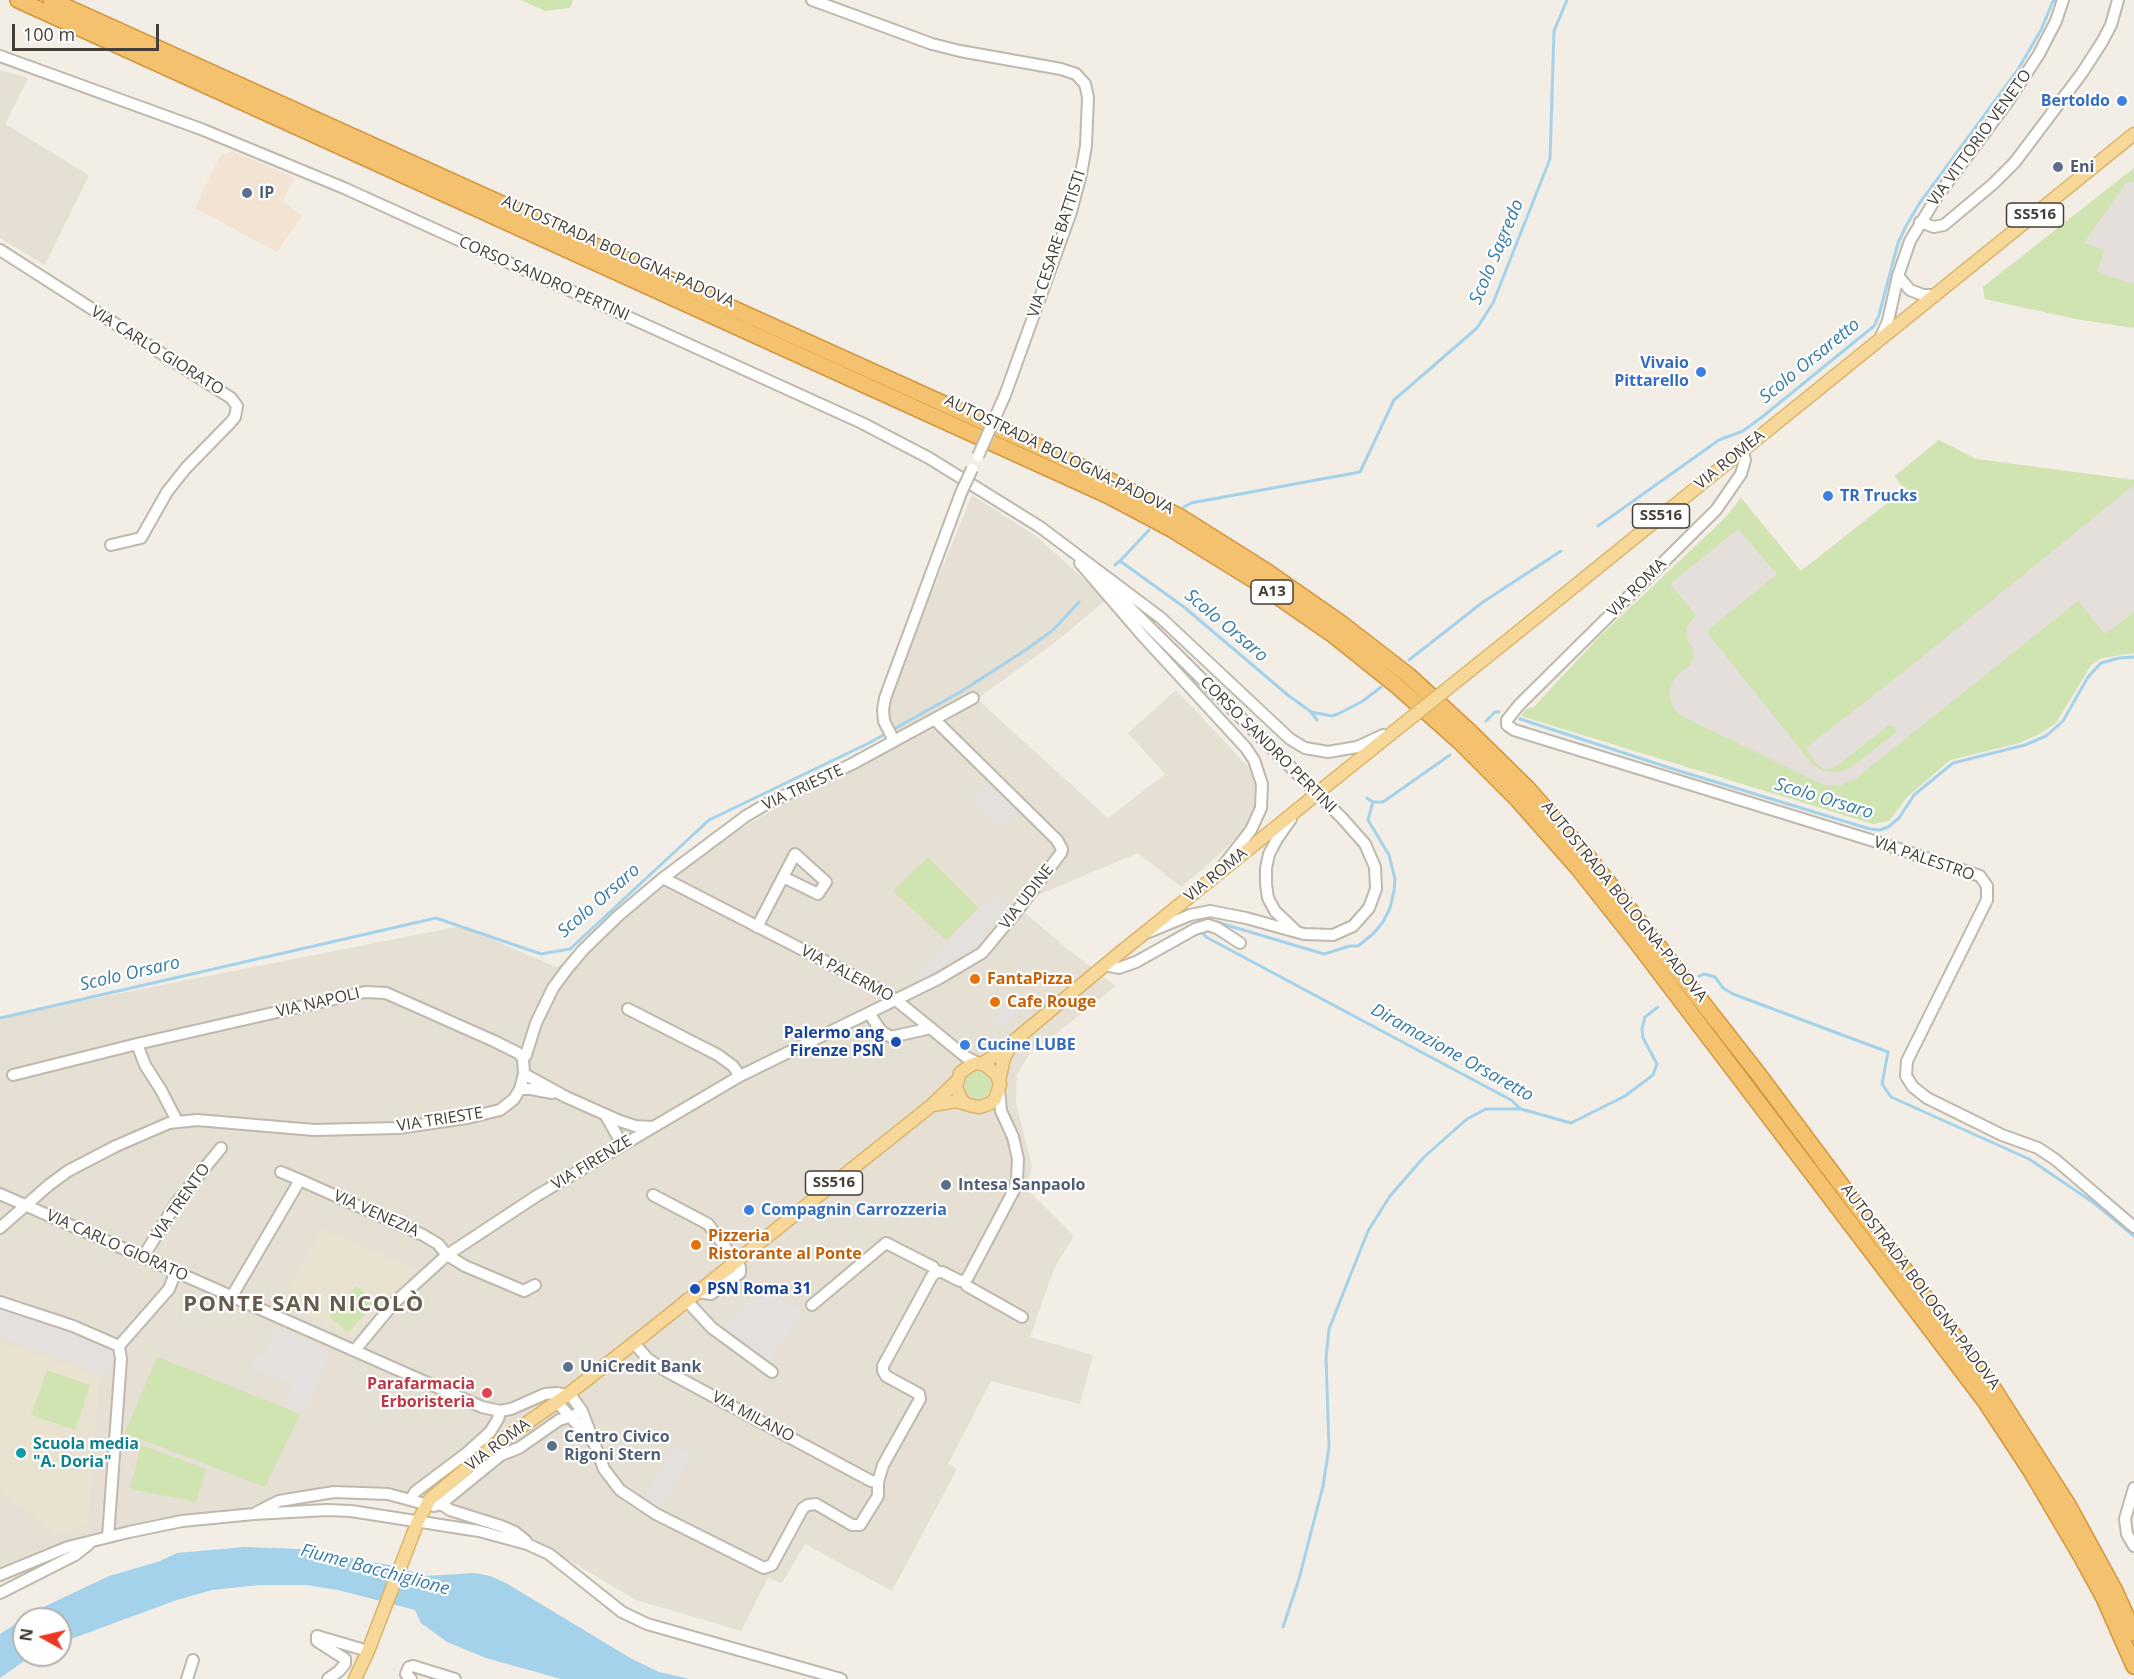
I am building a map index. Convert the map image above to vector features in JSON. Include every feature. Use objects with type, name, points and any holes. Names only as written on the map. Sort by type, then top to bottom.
[{"type":"highway","name":"AUTOSTRADA BOLOGNA-PADOVA","points":[[18,0],[1109,496],[1173,530],[1254,580],[1332,634],[1397,686],[1459,741],[1518,800],[1578,868],[1635,940],[1985,1401],[2031,1471],[2075,1546],[2104,1598],[2134,1666]]},
{"type":"highway","name":"AUTOSTRADA BOLOGNA-PADOVA","points":[[51,0],[1096,474],[1182,518],[1263,569],[1342,624],[1408,675],[1528,789],[1588,857],[1759,1075],[1992,1388],[2068,1505],[2115,1591],[2134,1633]]},
{"type":"main road","name":"VIA ROMEA","points":[[1326,786],[2134,134]]},
{"type":"main road","name":"VIA ROMA","points":[[980,1063],[997,1055],[1326,786]]},
{"type":"main road","name":"VIA ROMA","points":[[999,1085],[1004,1058],[1012,1042]]},
{"type":"main road","name":"SS516","points":[[958,1077],[971,1065],[980,1063]]},
{"type":"main road","points":[[932,1105],[948,1101],[980,1107],[990,1103],[999,1085],[993,1070],[980,1063]]},
{"type":"main road","name":"VIA ROMA","points":[[368,1651],[416,1525],[430,1499],[491,1448],[564,1397],[634,1343],[932,1105],[958,1077]]},
{"type":"main road","points":[[958,1077],[958,1094],[966,1104]]},
{"type":"main road","name":"SS516","points":[[355,1679],[368,1651]]},
{"type":"street","name":"VIA CESARE BATTISTI","points":[[812,0],[932,44],[1061,69],[1076,75],[1085,84],[1088,97],[1086,146],[1071,212],[1005,395],[962,493],[892,676],[882,710],[890,735]]},
{"type":"street","name":"VIA VITTORIO VENETO","points":[[1880,339],[1888,321],[1898,276],[1910,241],[1920,222],[2009,100],[2049,37],[2064,0]]},
{"type":"street","points":[[1920,222],[1934,227],[1944,225],[1993,184],[2015,162],[2082,73],[2102,42],[2111,25],[2118,0]]},
{"type":"street","name":"CORSO SANDRO PERTINI","points":[[0,56],[201,129],[344,188],[862,423],[929,458],[978,486],[1040,527],[1161,618],[1290,739],[1305,748],[1328,752],[1357,747],[1376,739],[1412,717]]},
{"type":"street","name":"VIA CARLO GIORATO","points":[[0,250],[231,398],[237,406],[235,417],[166,492],[141,538],[111,544]]},
{"type":"street","points":[[1898,276],[1910,290],[1923,295],[1935,295]]},
{"type":"street","name":"VIA ROMA","points":[[1510,716],[1716,510],[1741,474],[1745,460],[1743,450]]},
{"type":"street","name":"CORSO SANDRO PERTINI","points":[[1066,547],[1142,635],[1246,748],[1260,773],[1263,796],[1258,818],[1251,830],[1210,880]]},
{"type":"street","name":"CORSO SANDRO PERTINI","points":[[1066,547],[1124,601],[1326,801],[1365,844],[1376,867],[1377,879],[1373,900],[1365,914],[1353,926],[1340,933],[1323,936],[1304,934],[1239,916],[1210,911],[1190,915],[1143,934]]},
{"type":"street","name":"VIA TRIESTE","points":[[31,1208],[49,1185],[68,1171],[162,1125],[177,1121],[197,1120],[314,1130],[398,1128],[467,1118],[500,1110],[514,1099],[520,1089],[525,1074],[523,1058],[545,1004],[567,969],[618,916],[722,832],[761,807],[852,764],[890,735],[935,720],[974,698]]},
{"type":"street","name":"VIA PALESTRO","points":[[1510,716],[1507,725],[1514,730],[1980,876],[1988,886],[1987,900],[1906,1061],[1906,1076],[1913,1087],[1926,1098],[2002,1135],[2038,1148],[2056,1160],[2134,1227]]},
{"type":"street","name":"VIA UDINE","points":[[896,1000],[982,953],[1017,911],[1062,849],[1057,840],[935,720]]},
{"type":"street","name":"CORSO SANDRO PERTINI","points":[[1302,806],[1284,827],[1269,854],[1266,884],[1268,898],[1275,910],[1285,921],[1304,934]]},
{"type":"street","points":[[757,927],[783,877],[795,854],[826,882],[818,894],[783,877]]},
{"type":"street","name":"VIA PALERMO","points":[[663,878],[879,988],[932,1028],[959,1052],[980,1063]]},
{"type":"street","name":"VIA ROMA","points":[[1105,965],[1119,968],[1136,962],[1195,929],[1208,925],[1240,943]]},
{"type":"street","name":"VIA NAPOLI","points":[[13,1075],[137,1044],[374,991],[386,993],[494,1041],[523,1058]]},
{"type":"street","name":"VIA FIRENZE","points":[[355,1350],[393,1304],[447,1255],[538,1195],[740,1076],[896,1000]]},
{"type":"street","points":[[628,1009],[717,1055],[732,1066],[740,1076]]},
{"type":"street","points":[[869,1013],[881,1031],[891,1037],[932,1028]]},
{"type":"street","points":[[137,1044],[145,1065],[177,1121]]},
{"type":"street","points":[[958,1077],[959,1052]]},
{"type":"street","points":[[525,1074],[566,1097],[620,1121],[635,1126],[652,1127]]},
{"type":"street","points":[[964,1281],[1004,1211],[1017,1179],[1018,1159],[1004,1121],[999,1085]]},
{"type":"street","points":[[520,1089],[531,1089],[566,1097]]},
{"type":"street","points":[[980,1107],[995,1113],[1004,1121]]},
{"type":"street","points":[[601,1113],[626,1142]]},
{"type":"street","points":[[620,1121],[630,1132],[626,1142]]},
{"type":"street","name":"VIA TRENTO","points":[[143,1257],[177,1202],[221,1148]]},
{"type":"street","name":"VIA VENEZIA","points":[[281,1172],[423,1235],[438,1244],[447,1255]]},
{"type":"street","points":[[232,1296],[300,1180]]},
{"type":"street","name":"VIA CARLO GIORATO","points":[[0,1194],[482,1407],[500,1411]]},
{"type":"street","points":[[653,1194],[708,1224],[736,1261]]},
{"type":"street","points":[[0,1228],[31,1208]]},
{"type":"street","points":[[812,1305],[886,1243],[933,1267],[937,1272]]},
{"type":"street","points":[[447,1255],[465,1266],[524,1291],[535,1285]]},
{"type":"street","points":[[119,1346],[170,1289],[176,1272]]},
{"type":"street","points":[[500,1411],[511,1409],[545,1394],[558,1393],[582,1411],[591,1430],[593,1443],[603,1469],[628,1496],[692,1533],[768,1568],[772,1565],[803,1508],[816,1504],[852,1525],[860,1525],[878,1496],[878,1482],[883,1465],[920,1399],[919,1394],[886,1376],[883,1366],[932,1276],[937,1272],[942,1272],[964,1281],[967,1286],[1022,1317]]},
{"type":"street","points":[[686,1300],[712,1329],[772,1372]]},
{"type":"street","points":[[0,1302],[73,1326],[119,1346]]},
{"type":"street","name":"VIA MILANO","points":[[634,1343],[648,1359],[666,1371],[871,1481],[878,1482]]},
{"type":"street","points":[[108,1537],[121,1359],[119,1346]]},
{"type":"street","points":[[564,1397],[570,1417],[593,1443]]},
{"type":"street","name":"VIA ROMA","points":[[254,1514],[279,1501],[334,1492],[361,1491],[416,1501],[415,1492],[468,1452],[490,1432],[500,1411]]},
{"type":"street","name":"VIA ROMA","points":[[527,1544],[525,1539],[515,1532],[437,1505],[501,1455],[519,1449],[550,1426],[582,1411]]},
{"type":"street","points":[[2134,1488],[2125,1519],[2127,1534],[2134,1546]]},
{"type":"street","points":[[112,1501],[121,1534]]},
{"type":"street","points":[[0,1575],[38,1558],[93,1541],[182,1521],[254,1514],[351,1511],[416,1525],[501,1535],[549,1554],[622,1612],[647,1624],[841,1679]]},
{"type":"street","points":[[0,1593],[75,1555],[93,1541]]},
{"type":"street","points":[[328,1679],[345,1664],[345,1659],[317,1641],[317,1636],[368,1651]]},
{"type":"street","points":[[187,1679],[192,1660]]},
{"type":"street","points":[[411,1679],[406,1674],[409,1667],[455,1679]]},
{"type":"shaded area","points":[[0,70],[28,78],[5,124],[89,175],[45,265],[0,238]]},
{"type":"shaded area","points":[[232,151],[295,178],[282,201],[302,216],[277,252],[195,208],[220,156]]},
{"type":"shaded area","points":[[2134,168],[2134,328],[2076,319],[1985,299],[1983,287]]},
{"type":"shaded area","points":[[1939,440],[1976,459],[2134,480],[2134,653],[2102,658],[2091,665],[2056,723],[2041,733],[2019,743],[1950,760],[1906,798],[1889,821],[1873,824],[1521,716],[1526,709],[1534,707],[1598,638],[1723,520],[1741,498],[1801,571],[1904,490],[1895,476]]},
{"type":"shaded area","points":[[972,495],[1037,537],[1105,601],[1054,643],[977,699],[1108,818],[1165,774],[1128,733],[1176,690],[1252,771],[1257,781],[1258,802],[1249,825],[1220,854],[1181,887],[1138,853],[1038,895],[1024,912],[1116,986],[1031,1051],[1017,1075],[1016,1103],[1032,1166],[1026,1188],[1074,1236],[1054,1269],[1030,1337],[1093,1355],[1080,1404],[991,1381],[948,1464],[957,1469],[892,1591],[805,1544],[782,1583],[768,1578],[741,1631],[636,1600],[538,1542],[523,1530],[423,1498],[364,1488],[336,1487],[289,1493],[240,1510],[127,1526],[29,1557],[0,1572],[0,1017],[461,926],[556,967],[583,955],[666,880],[732,834],[797,795],[900,745],[887,717],[891,693]]},
{"type":"shaded area","points":[[987,783],[993,788],[989,792],[991,795],[996,791],[1018,812],[1001,829],[971,799]]},
{"type":"shaded area","points":[[996,895],[1009,907],[994,925],[991,923],[980,934],[986,937],[969,955],[960,961],[953,954],[937,974],[924,985],[914,976]]},
{"type":"shaded area","points":[[1016,999],[1025,1008],[1000,1029],[991,1020]]},
{"type":"shaded area","points":[[322,1229],[418,1270],[353,1338],[280,1301]]},
{"type":"shaded area","points":[[766,1291],[803,1311],[769,1362],[721,1329]]},
{"type":"shaded area","points":[[0,1309],[117,1350],[107,1375],[0,1337]]},
{"type":"shaded area","points":[[275,1327],[331,1351],[309,1406],[300,1414],[284,1407],[292,1385],[250,1368],[256,1353],[263,1356]]},
{"type":"shaded area","points":[[2,1342],[100,1376],[88,1524],[59,1536],[0,1490],[0,1344]]},
{"type":"shaded area","points":[[674,1445],[692,1455],[661,1509],[643,1499]]},
{"type":"green space","points":[[521,0],[573,0],[570,8],[545,11]]},
{"type":"green space","points":[[2134,168],[2134,183],[2127,181],[2084,243],[2104,250],[2097,272],[2134,284],[2134,328],[2076,319],[1985,299],[1983,287]]},
{"type":"green space","points":[[1939,440],[1976,459],[2134,480],[2134,485],[1806,748],[1823,769],[1834,768],[1889,725],[1895,727],[1896,732],[1856,764],[1846,770],[1834,772],[1823,771],[1812,764],[1709,635],[1708,630],[1777,574],[1738,529],[1670,584],[1696,615],[1686,628],[1694,657],[1690,665],[1674,678],[1669,693],[1673,707],[1680,715],[1821,784],[1839,786],[1855,779],[2078,601],[2105,634],[2134,612],[2134,653],[2102,658],[2091,665],[2056,723],[2041,733],[2019,743],[1950,760],[1906,798],[1889,821],[1873,824],[1521,716],[1526,709],[1534,707],[1598,638],[1723,520],[1741,498],[1801,571],[1904,490],[1895,476]]},
{"type":"green space","points":[[928,857],[979,908],[946,940],[893,891]]},
{"type":"green space","points":[[978,1072],[987,1076],[991,1085],[987,1094],[978,1098],[969,1094],[965,1085],[969,1076]]},
{"type":"green space","points":[[356,1286],[375,1303],[348,1333],[329,1316]]},
{"type":"green space","points":[[157,1357],[300,1414],[265,1487],[125,1433]]},
{"type":"green space","points":[[47,1370],[90,1385],[75,1430],[31,1415]]},
{"type":"green space","points":[[141,1445],[206,1469],[196,1502],[130,1489]]},
{"type":"water","name":"Fiume Bacchiglione","points":[[244,1547],[300,1549],[394,1566],[424,1576],[475,1573],[490,1576],[506,1583],[632,1659],[659,1672],[690,1679],[561,1679],[486,1658],[447,1642],[421,1623],[415,1610],[338,1590],[306,1585],[259,1585],[212,1590],[177,1600],[72,1639],[72,1607],[43,1607],[109,1576],[160,1561],[177,1553]]},
{"type":"water","points":[[12,1626],[12,1667],[16,1667],[0,1678],[0,1634]]},
{"type":"waterway","name":"Scolo Sagredo","points":[[1184,507],[1191,503],[1360,472],[1394,400],[1477,328],[1493,303],[1550,159],[1554,31],[1567,0]]},
{"type":"waterway","name":"Scolo Orsaretto","points":[[1598,526],[1719,440],[1743,431],[1874,326],[1898,243],[1906,226],[1919,204],[2017,71],[2041,30],[2053,1],[2056,2]]},
{"type":"waterway","name":"Scolo Sagredo","points":[[1120,561],[1149,530]]},
{"type":"waterway","name":"Scolo Orsaretto","points":[[1409,660],[1483,602],[1561,551]]},
{"type":"waterway","name":"Scolo Orsaro","points":[[1115,565],[1120,561],[1184,607],[1310,711],[1317,720]]},
{"type":"waterway","name":"Scolo Orsaro","points":[[0,1018],[436,918],[541,954],[570,949],[709,820],[869,743],[962,691],[1053,630],[1079,602]]},
{"type":"waterway","name":"Scolo Orsaro","points":[[1520,719],[1673,769],[1870,829],[1880,830],[1899,818],[1914,795],[1953,763],[2025,745],[2046,736],[2063,721],[2088,677],[2101,663],[2134,657]]},
{"type":"waterway","name":"Scolo Orsaretto","points":[[1311,712],[1332,716],[1338,714],[1363,701],[1381,687]]},
{"type":"waterway","name":"Scolo Orsaro","points":[[1486,721],[1495,712],[1499,712]]},
{"type":"waterway","name":"Scolo Orsaro","points":[[1367,798],[1373,802],[1383,802],[1450,755]]},
{"type":"waterway","name":"Diramazione Orsaretto","points":[[1197,922],[1213,921],[1324,954],[1350,946],[1358,946],[1383,922],[1390,908],[1394,891],[1395,879],[1389,855],[1368,820],[1373,802]]},
{"type":"waterway","name":"Diramazione Orsaretto","points":[[1203,933],[1206,937],[1511,1100],[1521,1109],[1571,1123],[1625,1096],[1653,1075],[1657,1064],[1643,1038],[1642,1029],[1645,1017],[1658,1007]]},
{"type":"waterway","name":"Diramazione Orsaretto","points":[[1699,976],[1704,974],[1715,977],[1723,988],[1733,994],[1888,1052],[1882,1084],[1891,1097],[2029,1159],[2094,1203],[2134,1236]]},
{"type":"waterway","points":[[1283,1627],[1299,1579],[1323,1486],[1329,1447],[1326,1358],[1329,1329],[1368,1231],[1390,1196],[1424,1157],[1467,1119],[1486,1109],[1521,1109]]},
{"type":"place","name":"Bertoldo","points":[[2122,101]]},
{"type":"place","name":"Eni","points":[[2058,167]]},
{"type":"place","name":"IP","points":[[247,193]]},
{"type":"place","name":"Vivaio Pittarello","points":[[1701,372]]},
{"type":"place","name":"TR Trucks","points":[[1828,496]]},
{"type":"place","name":"FantaPizza","points":[[975,979]]},
{"type":"place","name":"Cafe Rouge","points":[[995,1002]]},
{"type":"place","name":"Palermo ang Firenze PSN","points":[[896,1042]]},
{"type":"place","name":"Cucine LUBE","points":[[965,1045]]},
{"type":"place","name":"Intesa Sanpaolo","points":[[946,1185]]},
{"type":"place","name":"Compagnin Carrozzeria","points":[[749,1210]]},
{"type":"place","name":"Pizzeria Ristorante al Ponte","points":[[696,1245]]},
{"type":"place","name":"PSN Roma 31","points":[[695,1289]]},
{"type":"place","name":"UniCredit Bank","points":[[568,1367]]},
{"type":"place","name":"Parafarmacia Erboristeria","points":[[487,1393]]},
{"type":"place","name":"Centro Civico Rigoni Stern","points":[[552,1446]]},
{"type":"place","name":"Scuola media \"A. Doria\"","points":[[21,1453]]},
{"type":"district","name":"PONTE SAN NICOLÒ","points":[[304,1305]]}]
